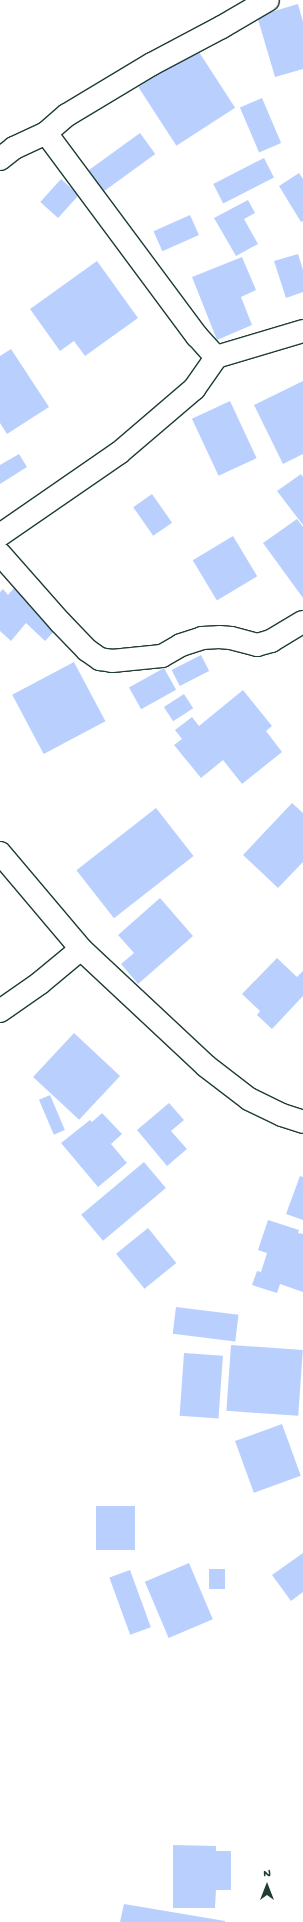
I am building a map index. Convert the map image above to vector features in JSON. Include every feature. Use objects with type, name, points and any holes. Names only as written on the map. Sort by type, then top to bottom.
[{"type":"street","points":[[0,159],[14,148],[46,133],[67,115],[152,64],[222,27],[268,0]]},
{"type":"street","points":[[46,133],[197,336],[216,357]]},
{"type":"street","points":[[0,535],[119,453],[194,389],[216,357],[303,331]]},
{"type":"street","points":[[0,554],[60,622],[87,650],[100,659],[112,661],[162,656],[181,645],[202,638],[213,637],[231,638],[256,645],[271,641],[303,622]]},
{"type":"street","points":[[0,853],[81,949],[206,1066],[249,1098],[282,1115],[303,1122]]},
{"type":"street","points":[[0,1011],[40,983],[81,949]]},
{"type":"building","points":[[298,4],[303,22],[303,69],[275,77],[257,16]]},
{"type":"building","points":[[197,49],[235,108],[176,146],[138,87]]},
{"type":"building","points":[[262,98],[281,143],[259,152],[240,107]]},
{"type":"building","points":[[140,133],[155,154],[99,195],[84,174]]},
{"type":"building","points":[[264,158],[274,178],[223,203],[213,184]]},
{"type":"building","points":[[299,173],[303,179],[303,221],[301,222],[279,186]]},
{"type":"building","points":[[61,179],[79,195],[58,218],[40,202]]},
{"type":"building","points":[[248,200],[255,213],[244,219],[258,244],[236,256],[214,218]]},
{"type":"building","points":[[190,215],[199,235],[162,251],[153,231]]},
{"type":"building","points":[[298,254],[303,270],[303,292],[286,298],[274,261]]},
{"type":"building","points":[[242,257],[256,290],[241,297],[252,325],[217,340],[192,277]]},
{"type":"building","points":[[97,261],[138,318],[85,356],[74,341],[60,351],[30,309]]},
{"type":"building","points":[[11,349],[49,407],[7,434],[0,423],[0,356]]},
{"type":"building","points":[[303,381],[303,454],[283,464],[254,405]]},
{"type":"building","points":[[230,401],[257,458],[219,476],[192,419]]},
{"type":"building","points":[[19,454],[27,467],[0,484],[0,465]]},
{"type":"building","points":[[301,474],[303,477],[303,525],[277,491]]},
{"type":"building","points":[[152,494],[172,523],[153,536],[133,507]]},
{"type":"building","points":[[297,519],[303,527],[303,598],[263,543]]},
{"type":"building","points":[[233,536],[257,576],[217,600],[193,560]]},
{"type":"building","points":[[14,588],[58,627],[45,641],[26,623],[11,641],[0,631],[0,592],[3,589],[8,595]]},
{"type":"building","points":[[201,655],[209,671],[180,686],[172,670]]},
{"type":"building","points":[[74,662],[105,721],[44,754],[12,695]]},
{"type":"building","points":[[164,668],[176,690],[141,709],[129,687]]},
{"type":"building","points":[[243,690],[272,726],[266,731],[282,752],[242,784],[223,760],[201,778],[174,745],[182,739],[175,730],[192,717],[199,726]]},
{"type":"building","points":[[184,694],[193,708],[173,721],[164,707]]},
{"type":"building","points":[[292,803],[303,813],[303,862],[278,888],[243,855]]},
{"type":"building","points":[[156,808],[194,856],[114,918],[76,870]]},
{"type":"building","points":[[160,898],[193,936],[138,984],[121,964],[134,953],[118,935]]},
{"type":"building","points":[[277,958],[297,977],[303,971],[303,996],[272,1029],[257,1015],[260,1011],[242,994]]},
{"type":"building","points":[[74,1033],[120,1076],[79,1120],[33,1077]]},
{"type":"building","points":[[50,1095],[65,1130],[54,1135],[39,1100]]},
{"type":"building","points":[[169,1103],[184,1120],[171,1131],[187,1149],[167,1166],[137,1130]]},
{"type":"building","points":[[102,1113],[122,1134],[111,1144],[127,1163],[98,1187],[61,1143],[90,1120],[92,1122]]},
{"type":"building","points":[[144,1162],[166,1188],[103,1241],[81,1215]]},
{"type":"building","points":[[300,1176],[303,1177],[303,1220],[286,1214]]},
{"type":"building","points":[[268,1220],[299,1230],[298,1233],[303,1234],[303,1292],[280,1284],[277,1293],[252,1285],[257,1271],[261,1272],[267,1253],[258,1250]]},
{"type":"building","points":[[148,1228],[176,1263],[144,1289],[116,1254]]},
{"type":"building","points":[[176,1307],[239,1315],[235,1341],[173,1334]]},
{"type":"building","points":[[231,1345],[303,1350],[298,1416],[226,1411]]},
{"type":"building","points":[[184,1353],[223,1356],[219,1419],[180,1416]]},
{"type":"building","points":[[282,1424],[301,1476],[254,1493],[235,1441]]},
{"type":"building","points":[[96,1506],[135,1506],[135,1550],[96,1550]]},
{"type":"building","points":[[303,1553],[303,1592],[291,1601],[272,1575]]},
{"type":"building","points":[[189,1563],[213,1619],[169,1638],[145,1582]]},
{"type":"building","points":[[209,1569],[225,1569],[225,1589],[209,1589]]},
{"type":"building","points":[[130,1570],[151,1627],[130,1635],[109,1578]]},
{"type":"building","points":[[173,1845],[216,1846],[216,1851],[231,1851],[231,1890],[216,1890],[215,1908],[173,1908]]},
{"type":"building","points":[[124,1904],[225,1921],[225,1922],[120,1922]]}]
